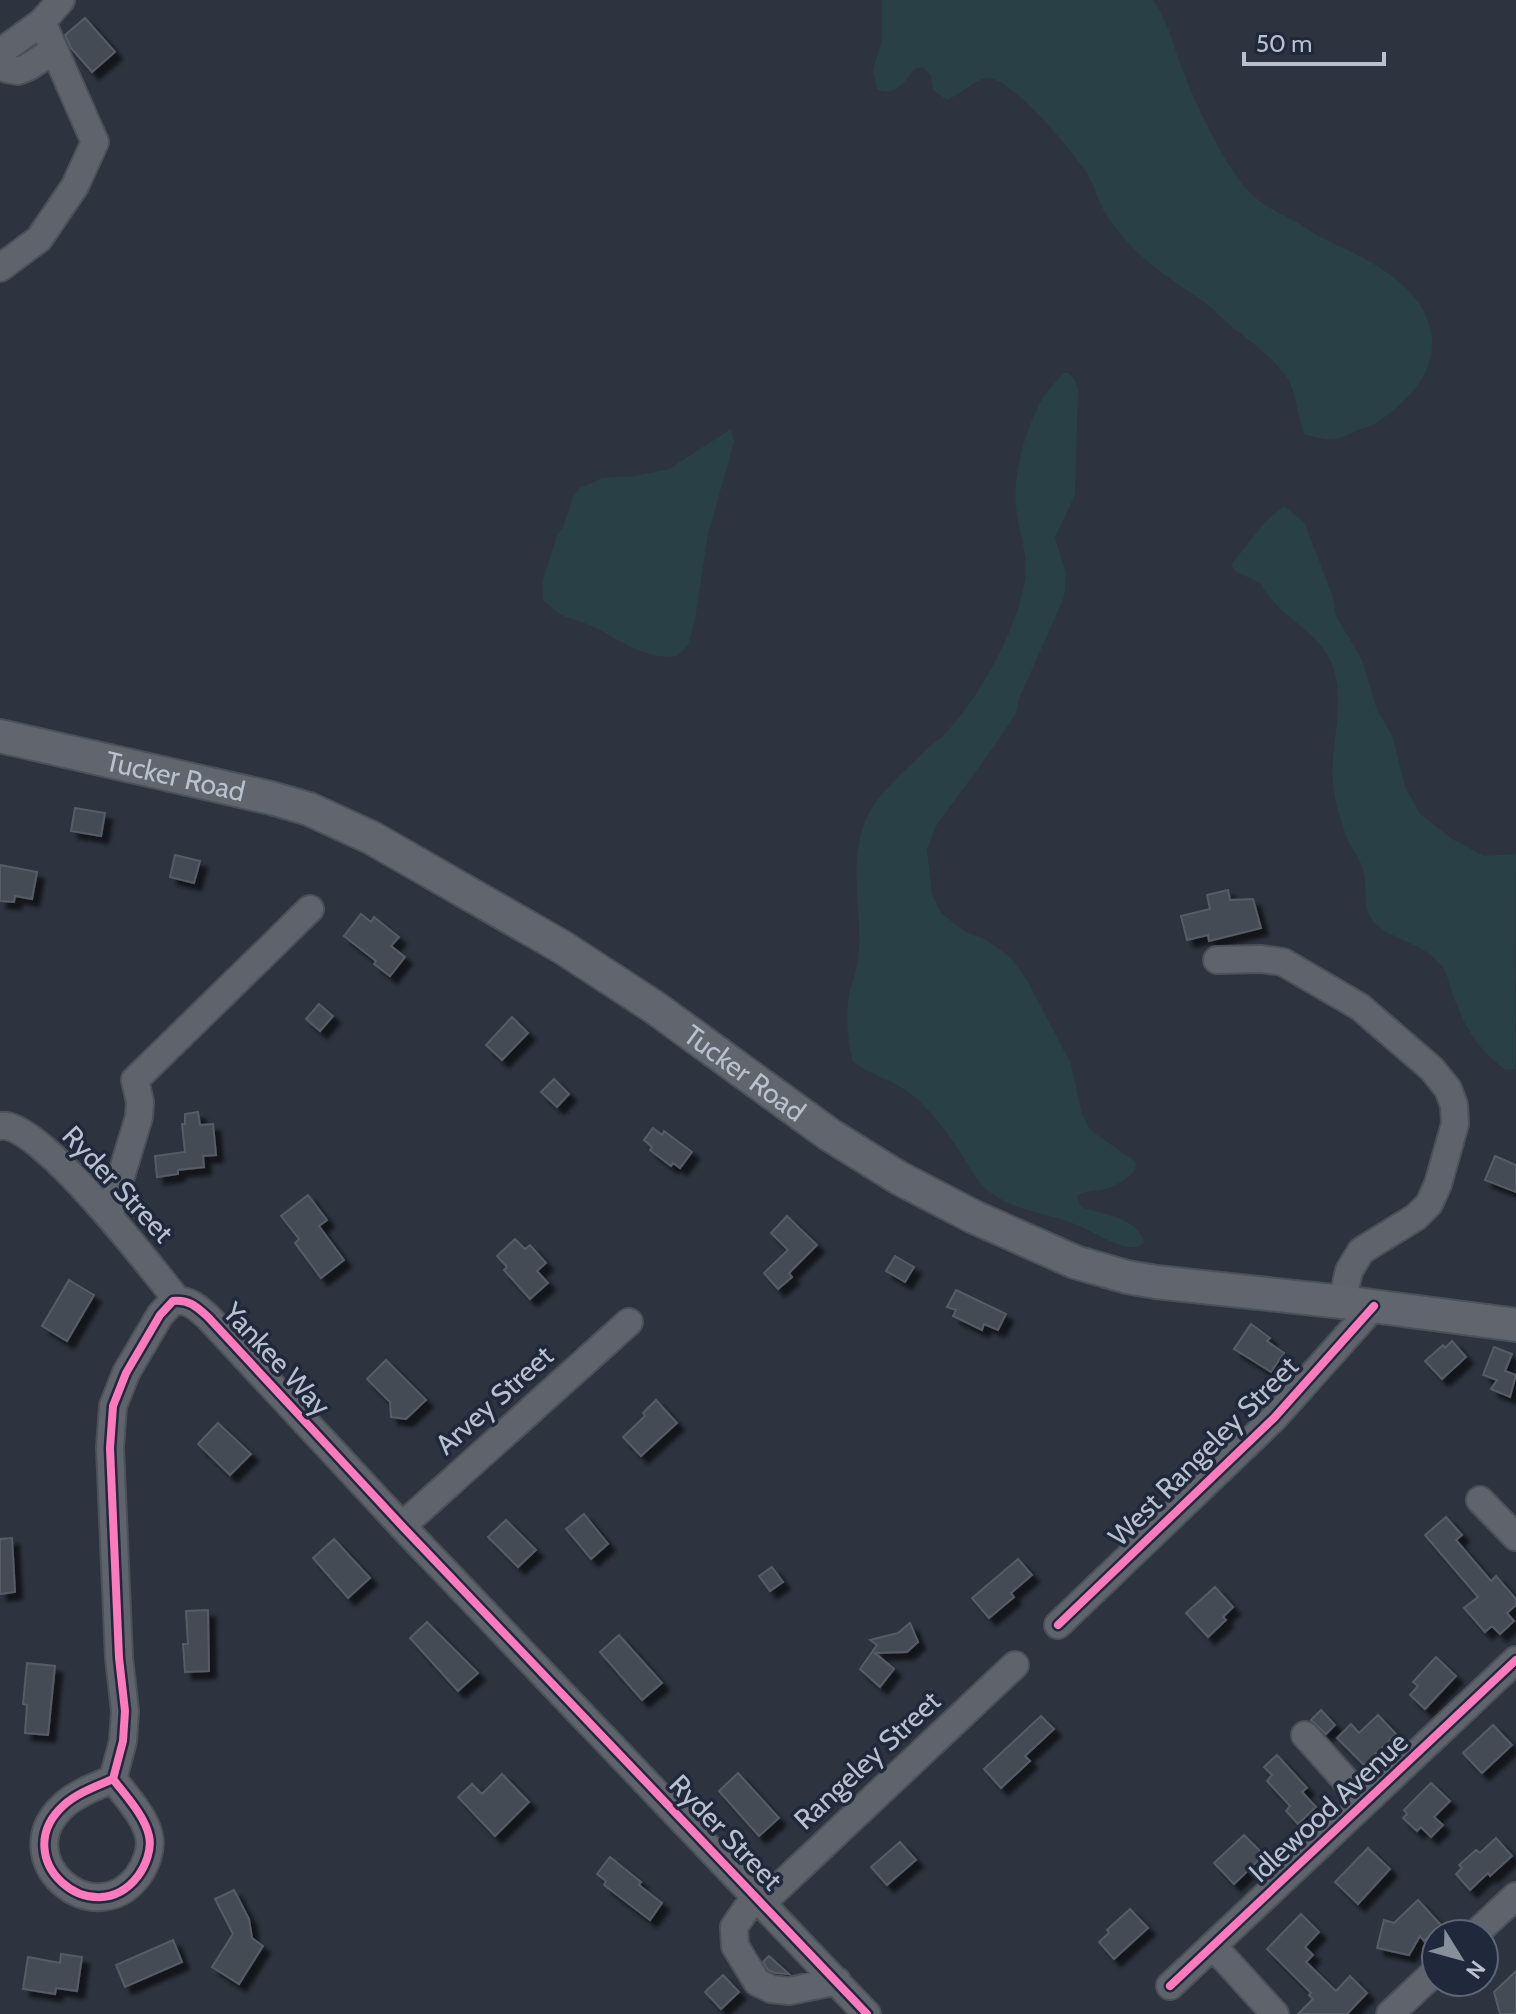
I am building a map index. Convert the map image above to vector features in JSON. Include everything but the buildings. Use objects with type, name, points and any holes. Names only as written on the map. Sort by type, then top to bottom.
[{"type":"main road","name":"Tucker Road","points":[[0,736],[271,798],[309,809],[372,838],[612,979],[861,1155],[938,1199],[1098,1270],[1156,1282],[1516,1325]]},
{"type":"street","points":[[53,51],[18,71],[7,69],[0,58],[2,51],[42,22],[61,0]]},
{"type":"street","points":[[0,268],[39,239],[75,186],[95,142],[42,22]]},
{"type":"street","points":[[109,1216],[139,1117],[140,1102],[135,1080],[310,909]]},
{"type":"street","points":[[1217,960],[1283,962],[1360,1007],[1432,1069],[1448,1089],[1454,1105],[1455,1124],[1429,1204],[1416,1217],[1361,1251],[1349,1271],[1342,1302]]},
{"type":"street","name":"Ryder Street","points":[[1,1126],[10,1125],[29,1135],[109,1216],[178,1301]]},
{"type":"street","points":[[113,1779],[141,1819],[149,1835],[150,1851],[143,1869],[132,1884],[112,1897],[94,1898],[79,1894],[54,1876],[46,1859],[44,1841],[47,1825],[67,1802],[113,1779],[123,1741],[125,1711],[119,1658],[110,1448],[113,1406],[126,1373],[160,1315],[168,1305],[178,1301]]},
{"type":"street","name":"Yankee Way","points":[[178,1301],[189,1302],[208,1317],[402,1526],[553,1681]]},
{"type":"street","name":"West Rangeley Street","points":[[1058,1625],[1274,1418],[1374,1306]]},
{"type":"street","name":"Arvey Street","points":[[402,1526],[629,1322]]},
{"type":"street","points":[[1480,1500],[1516,1537]]},
{"type":"street","name":"Idlewood Avenue","points":[[1170,1986],[1516,1660]]},
{"type":"street","name":"Rangeley Street","points":[[837,1981],[789,1991],[771,1989],[757,1982],[735,1946],[734,1927],[760,1899],[1015,1665]]},
{"type":"street","name":"Ryder Street","points":[[553,1681],[867,2014]]},
{"type":"street","points":[[1305,1735],[1365,1802]]},
{"type":"street","points":[[1492,1918],[1516,1896]]},
{"type":"street","points":[[1213,1946],[1275,2014]]},
{"type":"street","points":[[1390,2014],[1420,1986]]},
{"type":"green space","points":[[882,0],[1153,0],[1207,125],[1247,190],[1271,209],[1392,276],[1419,304],[1428,321],[1432,340],[1428,365],[1416,387],[1373,425],[1336,439],[1304,434],[1286,376],[1268,356],[1209,305],[1159,271],[1134,249],[1103,209],[1088,175],[1077,160],[1042,118],[1014,92],[986,78],[947,100],[933,90],[931,75],[923,67],[914,69],[894,90],[877,89],[873,70],[882,39]]},
{"type":"green space","points":[[1064,373],[1074,378],[1078,390],[1075,494],[1055,538],[1066,573],[1064,597],[1019,699],[1016,713],[936,826],[927,849],[932,895],[941,913],[964,931],[986,940],[1010,957],[1027,980],[1071,1064],[1081,1111],[1090,1130],[1136,1162],[1135,1170],[1120,1183],[1077,1196],[1081,1207],[1118,1218],[1134,1227],[1144,1242],[1133,1247],[1115,1243],[1065,1220],[1015,1206],[992,1194],[979,1181],[944,1128],[916,1098],[853,1062],[847,1026],[848,999],[858,960],[856,874],[865,822],[892,783],[958,719],[980,688],[1007,638],[1026,575],[1016,507],[1021,456],[1040,402]]},
{"type":"green space","points":[[731,429],[734,442],[708,534],[695,620],[688,645],[677,656],[664,657],[641,651],[564,616],[543,600],[542,584],[556,538],[564,525],[573,497],[580,488],[602,478],[635,476],[669,469]]},
{"type":"green space","points":[[1284,506],[1304,522],[1333,597],[1336,616],[1362,660],[1377,710],[1392,735],[1405,787],[1420,814],[1452,839],[1484,856],[1516,854],[1515,1069],[1506,1070],[1474,1038],[1458,1009],[1447,977],[1434,957],[1385,931],[1368,912],[1363,870],[1347,838],[1334,792],[1332,770],[1338,694],[1332,664],[1317,641],[1276,605],[1261,583],[1236,572],[1231,565],[1265,522]]},
{"type":"cycle path","points":[[113,1779],[69,1801],[48,1826],[44,1847],[50,1866],[62,1882],[79,1893],[99,1897],[119,1892],[138,1876],[149,1851],[150,1841],[143,1821],[113,1779],[123,1741],[125,1711],[119,1658],[110,1448],[113,1406],[126,1373],[160,1315],[173,1301],[184,1301],[208,1317],[402,1526],[867,2014]]},
{"type":"cycle path","points":[[1058,1625],[1274,1418],[1374,1306]]},
{"type":"cycle path","points":[[1170,1986],[1516,1660]]}]
